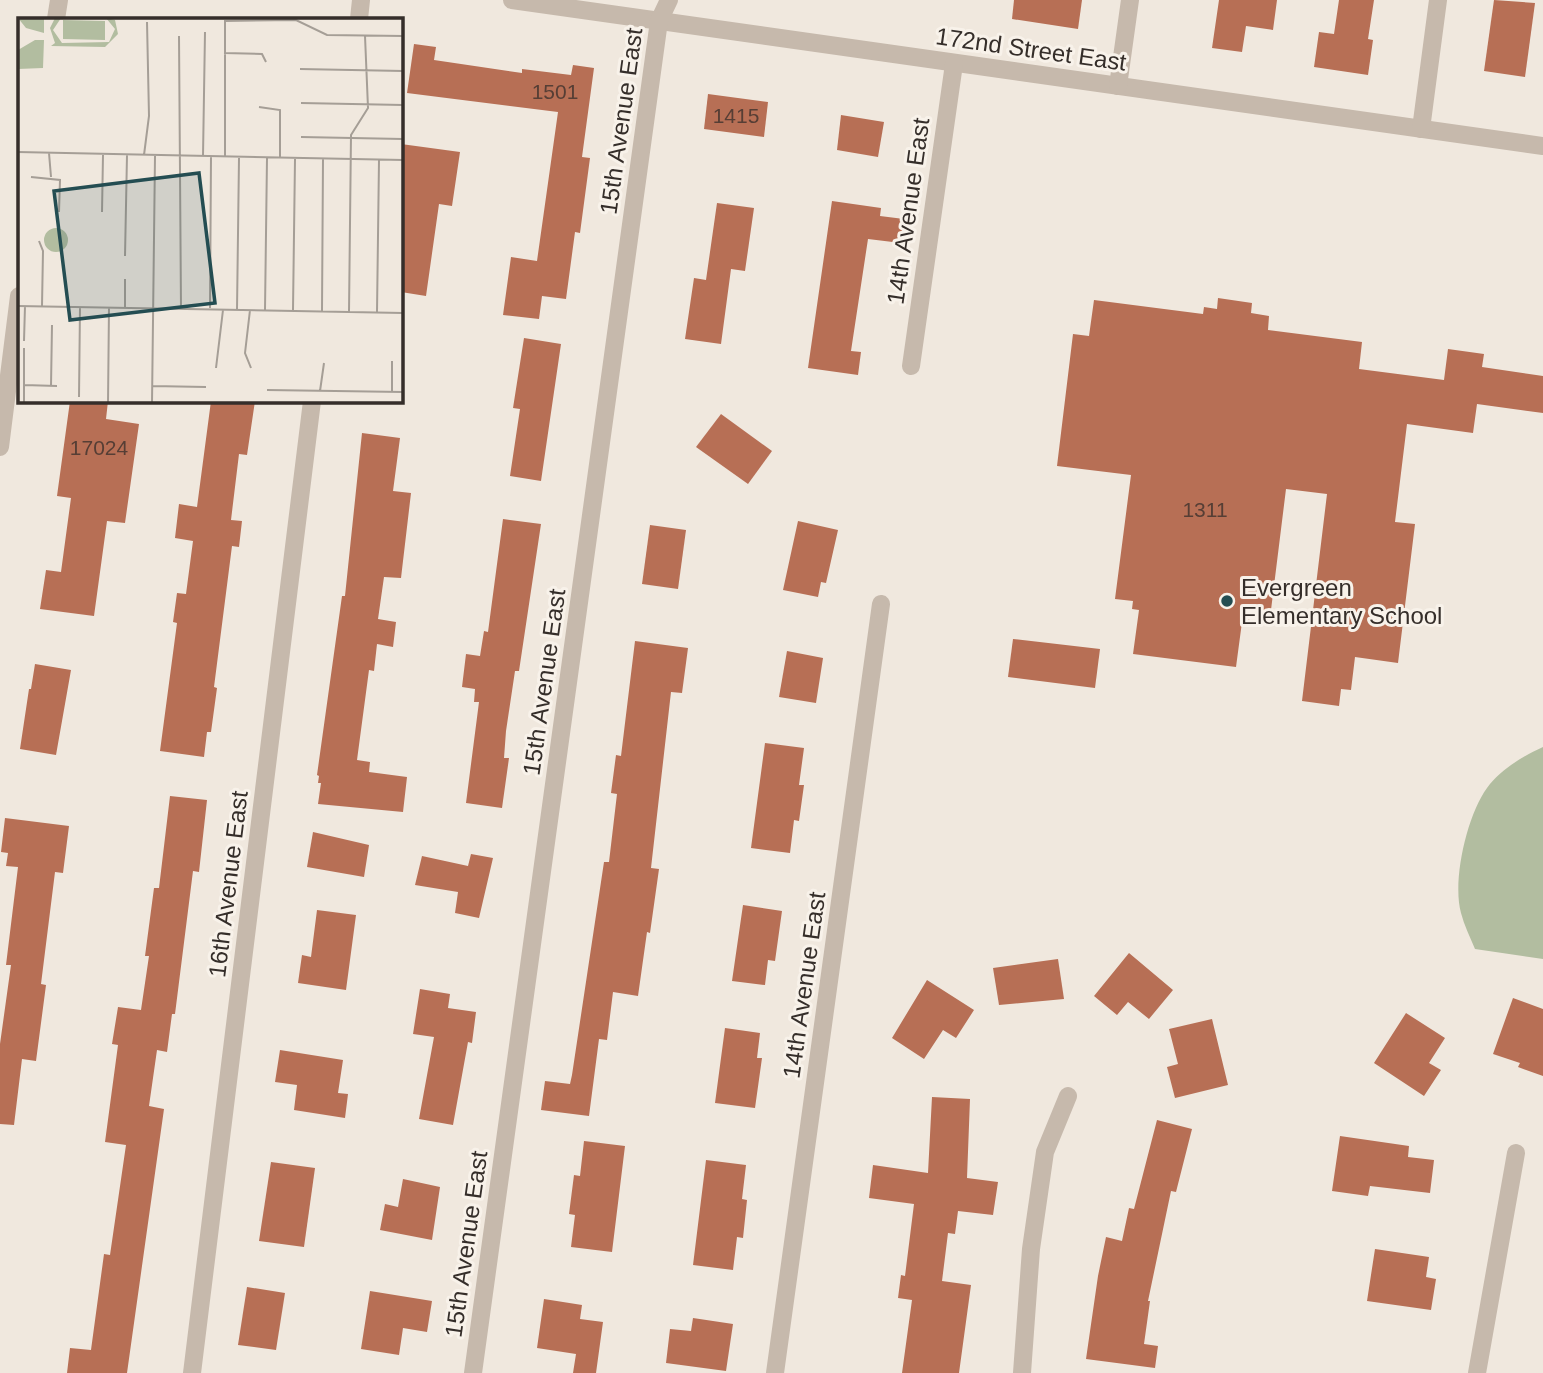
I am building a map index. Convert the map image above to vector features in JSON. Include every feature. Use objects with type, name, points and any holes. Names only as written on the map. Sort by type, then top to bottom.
[{"type":"street","points":[[56,18],[59,0]]},
{"type":"street","points":[[359,18],[361,0]]},
{"type":"street","name":"172nd Street East","points":[[512,0],[1543,146]]},
{"type":"street","name":"15th Avenue East","points":[[473,1373],[659,22],[668,0]]},
{"type":"street","points":[[1118,86],[1130,0]]},
{"type":"street","points":[[1420,129],[1438,0]]},
{"type":"street","name":"14th Avenue East","points":[[911,366],[954,64]]},
{"type":"street","points":[[0,447],[18,304]]},
{"type":"street","name":"16th Avenue East","points":[[192,1373],[312,402]]},
{"type":"street","name":"14th Avenue East","points":[[775,1373],[881,604]]},
{"type":"street","points":[[1022,1373],[1031,1249],[1045,1152],[1068,1096]]},
{"type":"street","points":[[1478,1373],[1516,1153]]},
{"type":"green space","points":[[1543,747],[1543,959],[1475,949],[1462,917],[1458,884],[1463,849],[1473,814],[1487,788],[1498,775]]},
{"type":"building","points":[[1014,0],[1082,0],[1078,29],[1012,19]]},
{"type":"building","points":[[1219,0],[1277,0],[1273,30],[1246,26],[1242,52],[1212,48]]},
{"type":"building","points":[[1339,0],[1374,0],[1368,39],[1373,40],[1368,75],[1314,67],[1319,32],[1334,34]]},
{"type":"building","points":[[1494,0],[1535,3],[1525,77],[1484,71]]},
{"type":"building","points":[[414,44],[436,47],[434,60],[522,73],[522,69],[571,75],[573,65],[594,68],[582,157],[590,158],[580,233],[575,232],[566,299],[542,296],[539,319],[503,315],[511,257],[537,261],[558,112],[407,93]]},
{"type":"building","points":[[708,94],[768,102],[764,137],[704,129]]},
{"type":"building","points":[[841,115],[884,122],[878,157],[837,150]]},
{"type":"building","points":[[402,144],[460,152],[452,206],[439,204],[426,296],[402,292]]},
{"type":"building","points":[[832,201],[881,208],[880,216],[904,219],[901,243],[868,239],[851,351],[861,352],[858,375],[808,368]]},
{"type":"building","points":[[717,203],[754,208],[745,271],[731,269],[721,344],[685,339],[694,278],[706,280]]},
{"type":"building","points":[[1218,298],[1252,303],[1251,313],[1269,316],[1268,330],[1362,342],[1359,369],[1444,380],[1448,349],[1484,354],[1482,367],[1543,376],[1543,413],[1477,404],[1473,433],[1407,424],[1395,522],[1415,524],[1398,663],[1355,657],[1351,690],[1341,689],[1339,706],[1302,701],[1327,494],[1286,489],[1270,618],[1250,615],[1249,623],[1242,622],[1236,667],[1133,654],[1139,610],[1132,609],[1133,601],[1115,599],[1131,475],[1057,466],[1073,334],[1089,336],[1094,300],[1203,314],[1204,307],[1217,309]]},
{"type":"building","points":[[524,338],[561,344],[541,481],[510,476],[520,409],[513,408]]},
{"type":"building","points":[[70,402],[108,402],[106,419],[139,424],[125,523],[107,521],[94,616],[40,609],[46,570],[61,572],[71,498],[57,496]]},
{"type":"building","points":[[211,402],[255,402],[247,455],[239,454],[231,520],[242,521],[239,547],[232,546],[214,687],[217,688],[211,732],[207,732],[204,757],[160,751],[177,623],[173,622],[177,593],[186,594],[193,541],[175,538],[179,504],[197,507]]},
{"type":"building","points":[[721,414],[772,451],[748,484],[696,447]]},
{"type":"building","points":[[362,433],[400,438],[393,491],[411,493],[401,578],[384,577],[378,619],[396,622],[393,647],[377,644],[374,671],[369,670],[357,760],[370,762],[369,772],[407,777],[403,812],[318,804],[321,783],[318,783],[317,775],[342,596],[345,596]]},
{"type":"building","points":[[503,519],[541,524],[519,671],[515,671],[506,731],[504,758],[509,758],[502,808],[466,803],[479,702],[474,702],[475,689],[462,687],[466,654],[480,656],[484,631],[488,632]]},
{"type":"building","points":[[798,521],[838,530],[826,583],[821,582],[818,597],[783,590]]},
{"type":"building","points":[[650,525],[686,530],[678,589],[642,584]]},
{"type":"building","points":[[1013,639],[1100,649],[1095,688],[1008,677]]},
{"type":"building","points":[[635,641],[688,648],[682,693],[671,692],[651,868],[659,869],[638,996],[613,992],[607,1040],[599,1039],[589,1116],[541,1110],[545,1081],[570,1084],[572,1075],[604,862],[609,862],[617,794],[611,793],[616,755],[621,756]]},
{"type":"building","points":[[787,651],[823,658],[816,703],[779,697]]},
{"type":"building","points":[[35,664],[71,670],[56,755],[20,749]]},
{"type":"building","points":[[765,743],[804,748],[799,785],[804,785],[799,821],[794,820],[790,853],[751,848]]},
{"type":"building","points":[[170,796],[207,800],[199,872],[193,871],[175,1014],[172,1014],[167,1052],[157,1050],[149,1106],[164,1109],[127,1373],[67,1373],[70,1348],[91,1350],[104,1254],[110,1255],[126,1145],[105,1142],[118,1045],[112,1044],[118,1007],[141,1010],[149,956],[145,956],[154,888],[159,888]]},
{"type":"building","points":[[5,818],[69,826],[63,873],[55,872],[41,984],[46,985],[36,1061],[22,1059],[14,1125],[0,1124],[0,1044],[11,965],[6,965],[18,867],[6,866],[8,853],[1,852]]},
{"type":"building","points":[[313,832],[369,845],[364,877],[307,867]]},
{"type":"building","points":[[471,854],[493,858],[479,918],[455,913],[458,892],[415,885],[422,856],[468,866]]},
{"type":"building","points":[[743,905],[782,911],[775,961],[768,960],[765,985],[732,981]]},
{"type":"building","points":[[317,910],[356,915],[346,990],[298,983],[302,955],[311,957]]},
{"type":"building","points":[[1129,953],[1173,990],[1149,1019],[1128,1002],[1117,1015],[1094,996]]},
{"type":"building","points":[[1058,959],[1064,999],[999,1005],[993,968]]},
{"type":"building","points":[[927,980],[974,1010],[956,1038],[943,1030],[924,1059],[892,1038]]},
{"type":"building","points":[[420,989],[450,994],[448,1008],[476,1012],[472,1043],[468,1042],[453,1125],[419,1119],[434,1037],[413,1034]]},
{"type":"building","points":[[1513,998],[1543,1009],[1543,1076],[1518,1067],[1520,1063],[1493,1054]]},
{"type":"building","points":[[1406,1013],[1445,1038],[1429,1063],[1441,1070],[1424,1096],[1374,1063]]},
{"type":"building","points":[[1212,1019],[1228,1085],[1175,1098],[1167,1067],[1178,1064],[1169,1029]]},
{"type":"building","points":[[725,1028],[760,1033],[757,1058],[762,1058],[755,1108],[715,1103]]},
{"type":"building","points":[[280,1050],[343,1060],[338,1093],[348,1094],[345,1118],[294,1110],[297,1085],[275,1082]]},
{"type":"building","points":[[932,1097],[970,1099],[967,1178],[998,1182],[993,1215],[958,1211],[955,1234],[948,1233],[942,1281],[971,1285],[959,1373],[902,1373],[912,1300],[898,1298],[901,1275],[905,1276],[914,1204],[869,1198],[873,1165],[928,1173]]},
{"type":"building","points":[[1157,1120],[1192,1129],[1176,1192],[1171,1191],[1148,1301],[1144,1344],[1158,1346],[1155,1368],[1086,1359],[1106,1237],[1122,1241],[1129,1208],[1134,1209]]},
{"type":"building","points":[[1340,1136],[1409,1146],[1408,1157],[1434,1160],[1430,1193],[1370,1186],[1368,1196],[1332,1191]]},
{"type":"building","points":[[584,1141],[625,1146],[612,1252],[571,1247],[575,1215],[569,1214],[574,1175],[580,1176]]},
{"type":"building","points":[[706,1160],[746,1165],[742,1199],[747,1200],[743,1238],[737,1237],[733,1270],[693,1265]]},
{"type":"building","points":[[271,1162],[315,1168],[304,1247],[259,1241]]},
{"type":"building","points":[[403,1179],[440,1187],[432,1240],[380,1230],[385,1204],[398,1207]]},
{"type":"building","points":[[1375,1249],[1429,1257],[1426,1277],[1436,1279],[1431,1310],[1367,1301]]},
{"type":"building","points":[[247,1287],[285,1293],[276,1350],[238,1345]]},
{"type":"building","points":[[370,1291],[432,1301],[427,1332],[403,1328],[399,1355],[361,1349]]},
{"type":"building","points":[[544,1299],[582,1305],[580,1319],[603,1322],[596,1373],[573,1373],[576,1354],[537,1348]]},
{"type":"building","points":[[693,1318],[733,1324],[726,1371],[666,1363],[670,1329],[691,1331]]},
{"type":"place","name":"Evergreen Elementary School","points":[[1227,601]]}]
